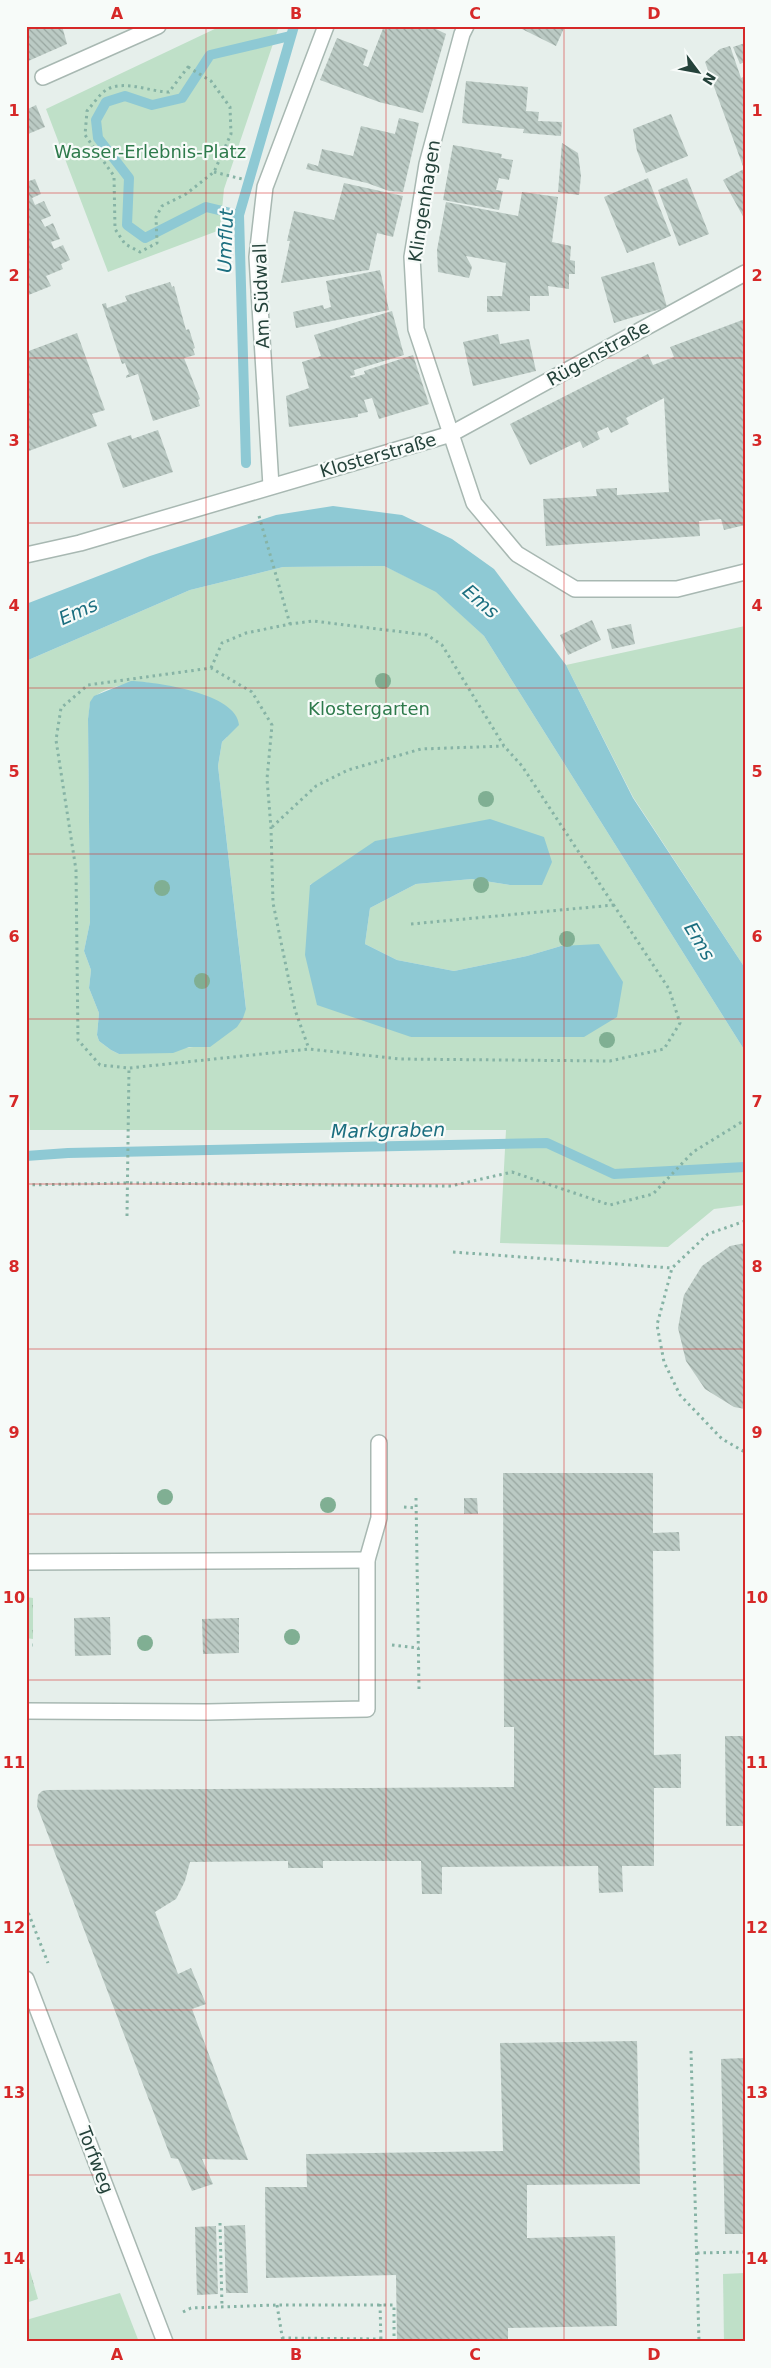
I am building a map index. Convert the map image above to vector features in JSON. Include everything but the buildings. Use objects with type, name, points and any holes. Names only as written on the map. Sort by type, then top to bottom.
[{"type":"street","points":[[43,77],[158,26]]},
{"type":"street","name":"Am Südwall","points":[[270,486],[257,257],[265,187],[326,26]]},
{"type":"street","name":"Klingenhagen","points":[[451,434],[416,329],[412,256],[427,164],[462,34],[466,26]]},
{"type":"street","name":"Rügenstraße","points":[[451,434],[745,273]]},
{"type":"street","name":"Klosterstraße","points":[[26,555],[80,543],[451,434],[474,504],[516,554],[575,589],[677,589],[745,572]]},
{"type":"street","points":[[26,1711],[217,1712],[368,1709],[367,1560],[378,1518],[379,1443]]},
{"type":"street","points":[[26,1562],[367,1560]]},
{"type":"street","name":"Torfweg","points":[[26,1979],[165,2342]]},
{"type":"path","points":[[214,172],[231,134],[230,107],[211,81],[188,67],[170,92],[156,92],[128,86],[107,90],[87,110],[85,135],[114,176],[115,229],[125,244],[140,252],[157,243],[156,217],[162,206],[186,194],[214,172],[221,172]]},
{"type":"path","points":[[259,518],[290,624]]},
{"type":"path","points":[[211,668],[222,643],[246,633],[290,624],[314,622],[427,635],[442,644],[504,746],[522,766],[670,989],[680,1024],[664,1049],[610,1061],[400,1058],[309,1049],[129,1068],[100,1065],[78,1040],[76,870],[56,740],[61,708],[88,685],[211,668],[252,692],[272,725],[267,779],[271,828],[273,903],[295,1010],[309,1049]]},
{"type":"path","points":[[271,828],[316,786],[348,770],[421,749],[504,746]]},
{"type":"path","points":[[411,924],[614,905]]},
{"type":"path","points":[[128,1216],[129,1068]]},
{"type":"path","points":[[26,1185],[128,1183],[451,1186],[512,1172],[610,1205],[653,1194],[693,1152],[745,1120]]},
{"type":"path","points":[[745,1221],[708,1234],[672,1268],[657,1325],[664,1362],[680,1395],[722,1439],[745,1452]]},
{"type":"path","points":[[453,1252],[672,1268]]},
{"type":"path","points":[[416,1498],[419,1689]]},
{"type":"path","points":[[26,1645],[33,1645]]},
{"type":"path","points":[[691,2051],[699,2342]]},
{"type":"path","points":[[220,2223],[222,2307]]},
{"type":"path","points":[[697,2254],[745,2252]]},
{"type":"path","points":[[277,2305],[282,2340],[381,2340],[380,2304]]},
{"type":"path","points":[[182,2312],[191,2308],[277,2305],[394,2305],[394,2342]]},
{"type":"green space","name":"Wasser-Erlebnis-Platz","points":[[221,26],[279,26],[224,189],[220,230],[108,272],[46,109]]},
{"type":"green space","name":"Klostergarten","points":[[384,566],[436,591],[484,636],[745,1051],[745,1205],[714,1209],[668,1247],[500,1243],[506,1130],[30,1130],[26,1027],[26,661],[190,590],[283,567]],"holes":[[[143,682],[154,684],[227,737],[222,742],[218,766],[246,1008],[204,1046],[119,1054],[99,1041],[97,1035],[99,1013],[89,988],[91,970],[84,951],[90,922],[88,719],[90,704],[98,694],[113,687]],[[552,862],[510,885],[472,879],[416,884],[370,908],[365,944],[397,960],[454,971],[527,956],[561,946],[411,1037],[310,884]]]},
{"type":"green space","points":[[745,626],[745,968],[633,797],[566,665]]},
{"type":"green space","points":[[26,1597],[33,1598],[33,1639],[26,1638]]},
{"type":"green space","points":[[26,2257],[38,2299],[26,2303]]},
{"type":"green space","points":[[745,2273],[745,2342],[724,2342],[723,2274]]},
{"type":"green space","points":[[120,2293],[139,2342],[26,2342],[26,2320]]},
{"type":"water","name":"Ems","points":[[333,506],[402,515],[452,539],[494,569],[566,665],[633,798],[745,968],[745,1051],[484,636],[436,592],[384,566],[283,567],[190,590],[26,661],[26,604],[150,556],[276,515]]},
{"type":"water","points":[[131,681],[176,687],[211,697],[225,705],[235,714],[239,725],[222,742],[218,766],[246,1009],[237,1027],[210,1047],[189,1047],[173,1053],[119,1054],[99,1041],[97,1035],[99,1013],[89,988],[91,970],[84,951],[90,922],[88,719],[90,702],[94,696]]},
{"type":"water","points":[[490,819],[544,837],[552,862],[542,885],[510,885],[472,879],[416,884],[370,908],[365,944],[397,960],[454,971],[527,956],[561,946],[599,944],[623,982],[617,1017],[584,1037],[411,1037],[317,1005],[305,955],[310,885],[375,841]]},
{"type":"waterway","name":"Umflut","points":[[246,463],[239,215],[294,26]]},
{"type":"waterway","points":[[239,215],[206,207],[145,238],[127,225],[129,178],[98,138],[96,120],[106,102],[125,96],[152,105],[182,98],[210,55],[290,36]]},
{"type":"waterway","name":"Markgraben","points":[[26,1156],[68,1153],[547,1143],[614,1174],[745,1167]]}]
